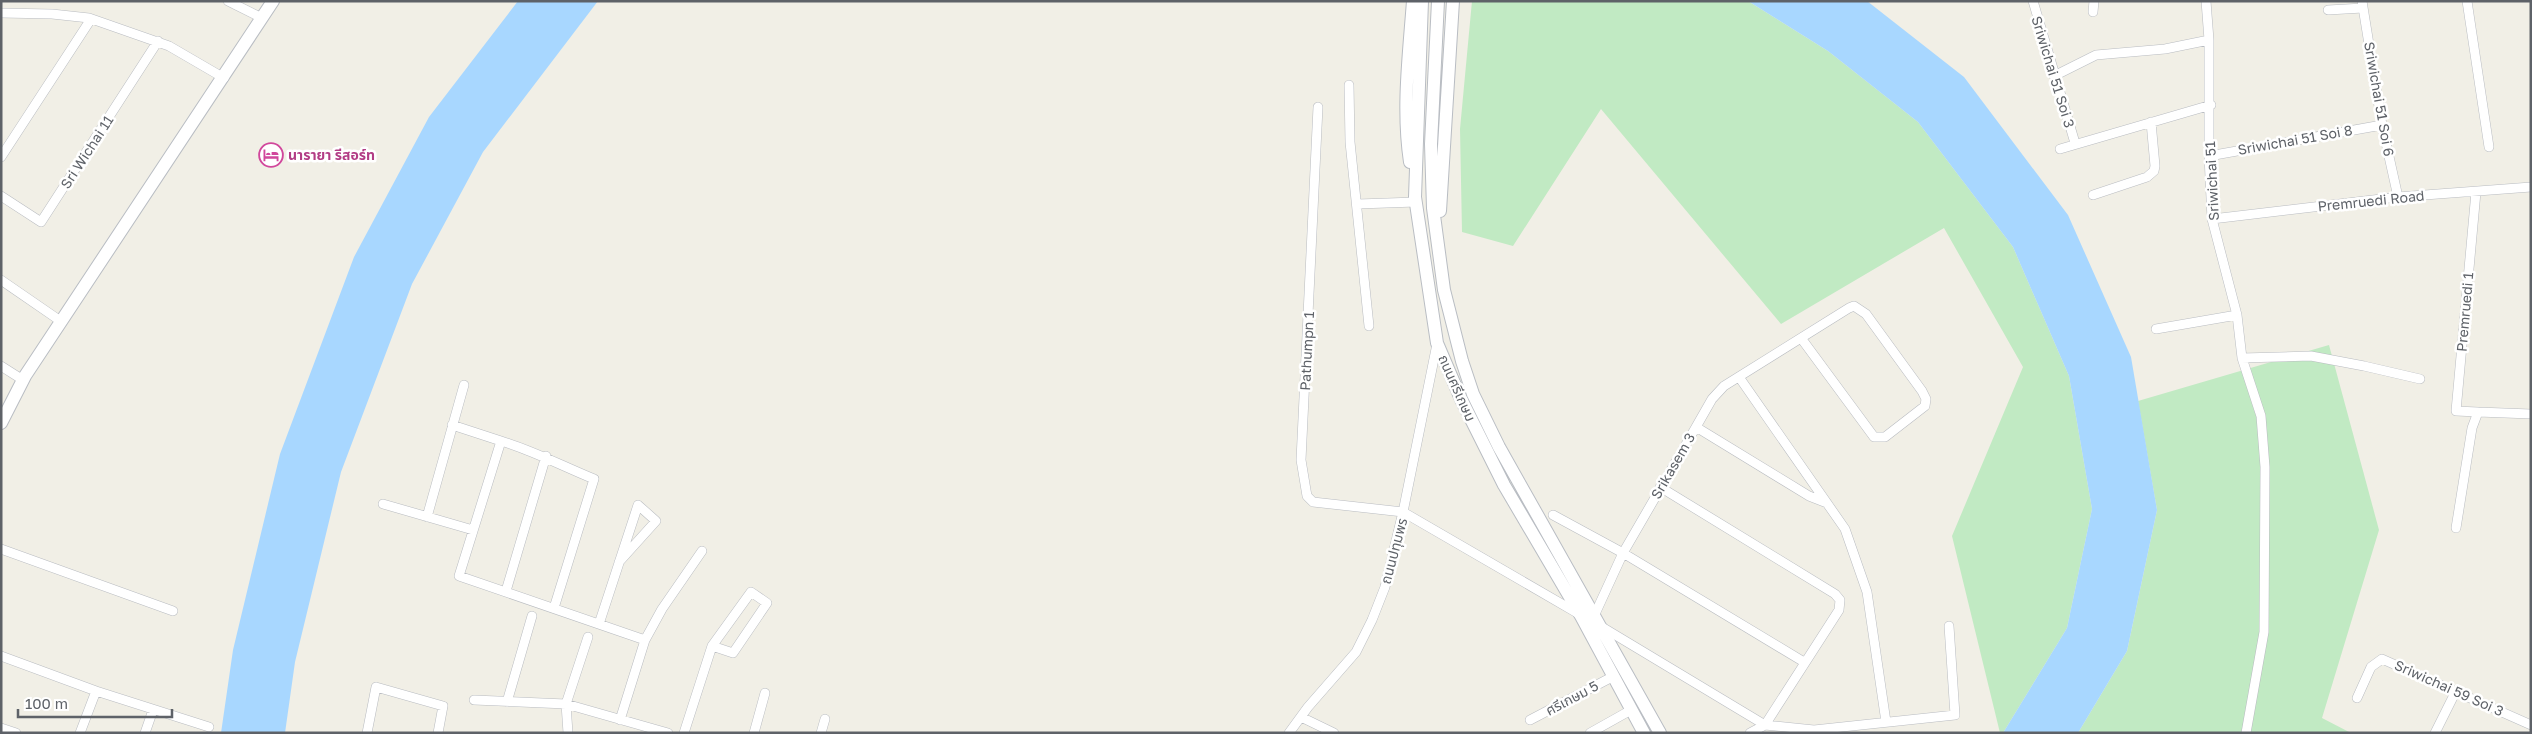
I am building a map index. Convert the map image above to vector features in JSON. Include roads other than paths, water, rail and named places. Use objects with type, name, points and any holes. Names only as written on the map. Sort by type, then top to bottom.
[{"type":"main road","points":[[1,423],[23,380],[273,1]]},
{"type":"main road","points":[[1413,1],[1406,135],[1416,199]]},
{"type":"main road","name":"ถนนศรีเกษม","points":[[1422,1],[1416,199],[1437,343],[1461,399],[1504,485],[1581,616],[1644,733]]},
{"type":"main road","name":"ถนนศรีเกษม","points":[[1438,1],[1432,144],[1432,208],[1444,290],[1473,394],[1516,478],[1595,614],[1660,733]]},
{"type":"main road","points":[[1444,290],[1440,242],[1440,206],[1453,1]]},
{"type":"street","points":[[228,1],[262,18]]},
{"type":"street","name":"Sriwichai 51 Soi 3","points":[[2033,1],[2075,143]]},
{"type":"street","points":[[2093,12],[2094,1]]},
{"type":"street","name":"Sriwichai 51","points":[[2206,1],[2210,40],[2211,105],[2209,156],[2212,219],[2237,315],[2242,358],[2261,416],[2265,467],[2264,632],[2246,733]]},
{"type":"street","points":[[2467,1],[2489,147]]},
{"type":"street","points":[[2328,10],[2362,5]]},
{"type":"street","name":"Sriwichai 51 Soi 6","points":[[2362,5],[2382,125],[2398,198]]},
{"type":"street","points":[[1,13],[52,14],[91,19],[170,46],[224,78]]},
{"type":"street","points":[[1,157],[91,19]]},
{"type":"street","points":[[2054,76],[2096,55],[2165,49],[2210,40]]},
{"type":"street","name":"Sri Wichai 11","points":[[1,196],[41,222],[158,41]]},
{"type":"street","points":[[1349,85],[1350,142],[1358,204],[1369,326]]},
{"type":"street","name":"Sriwichai 51 Soi 3","points":[[2060,148],[2211,105]]},
{"type":"street","name":"Pathumpn 1","points":[[1318,107],[1301,460],[1307,496],[1313,502],[1403,512]]},
{"type":"street","points":[[2093,195],[2147,176],[2154,171],[2151,122]]},
{"type":"street","name":"Sriwichai 51 Soi 8","points":[[2209,156],[2382,125]]},
{"type":"street","name":"Premruedi Road","points":[[2212,219],[2398,198],[2531,187]]},
{"type":"street","name":"Premruedi 1","points":[[2476,192],[2456,411],[2478,412]]},
{"type":"street","points":[[1358,204],[1416,199]]},
{"type":"street","points":[[1,280],[62,322]]},
{"type":"street","points":[[1696,427],[1712,399],[1724,386],[1849,308],[1859,307],[1922,391],[1926,399],[1925,406],[1885,437],[1874,437],[1801,338]]},
{"type":"street","points":[[2156,329],[2237,315]]},
{"type":"street","points":[[1403,512],[1437,343]]},
{"type":"street","points":[[2242,358],[2311,356],[2420,379]]},
{"type":"street","points":[[1,366],[23,380]]},
{"type":"street","points":[[1739,377],[1845,529],[1867,592],[1886,722]]},
{"type":"street","points":[[427,516],[464,385]]},
{"type":"street","points":[[2456,528],[2472,428],[2478,412],[2531,414]]},
{"type":"street","points":[[452,425],[546,456],[553,462],[594,479],[554,608]]},
{"type":"street","name":"Srikasem 3","points":[[1595,614],[1623,553],[1696,427],[1809,496],[1827,503]]},
{"type":"street","points":[[501,440],[459,576],[645,640]]},
{"type":"street","points":[[506,591],[546,456]]},
{"type":"street","points":[[1660,487],[1840,600],[1841,605],[1835,618],[1804,662],[1765,725],[1750,733]]},
{"type":"street","points":[[383,504],[474,530]]},
{"type":"street","points":[[599,624],[619,562],[638,505],[656,521],[619,562]]},
{"type":"street","name":"ถนนปทุมพร","points":[[1289,733],[1356,652],[1372,620],[1384,588],[1403,512],[1581,616]]},
{"type":"street","points":[[1553,515],[1623,553],[1804,662]]},
{"type":"street","points":[[1,549],[173,610]]},
{"type":"street","points":[[620,720],[645,640],[662,609],[702,551]]},
{"type":"street","points":[[684,733],[712,646],[751,592],[767,603],[732,653],[712,646]]},
{"type":"street","points":[[508,702],[532,616]]},
{"type":"street","points":[[1602,627],[1765,725],[1814,730],[1955,715],[1949,626]]},
{"type":"street","points":[[568,733],[566,704],[588,637]]},
{"type":"street","points":[[1,656],[96,691],[209,727]]},
{"type":"street","name":"Sriwichai 59 Soi 3","points":[[2357,698],[2371,667],[2382,659],[2531,724]]},
{"type":"street","name":"ศรีเกษม 5","points":[[1530,720],[1614,676]]},
{"type":"street","points":[[367,733],[376,687],[443,706],[438,733]]},
{"type":"street","points":[[80,733],[96,691]]},
{"type":"street","points":[[2436,733],[2456,691]]},
{"type":"street","points":[[754,733],[765,693]]},
{"type":"street","points":[[474,700],[566,704],[647,730],[668,733]]},
{"type":"street","points":[[145,733],[153,710]]},
{"type":"street","points":[[1590,733],[1630,710]]},
{"type":"street","points":[[1301,717],[1334,733]]},
{"type":"street","points":[[821,733],[825,719]]},
{"type":"street","points":[[1,728],[16,733]]},
{"type":"water","points":[[518,1],[598,1],[483,152],[412,284],[341,472],[295,662],[285,733],[221,733],[233,650],[280,454],[354,257],[429,117]]},
{"type":"water","points":[[1748,1],[1867,1],[1964,77],[2068,215],[2131,357],[2157,510],[2127,651],[2078,733],[2003,733],[2067,628],[2092,509],[2069,376],[2013,247],[1918,122],[1828,51]]},
{"type":"place","name":"นารายา รีสอร์ท","points":[[271,155]]}]
